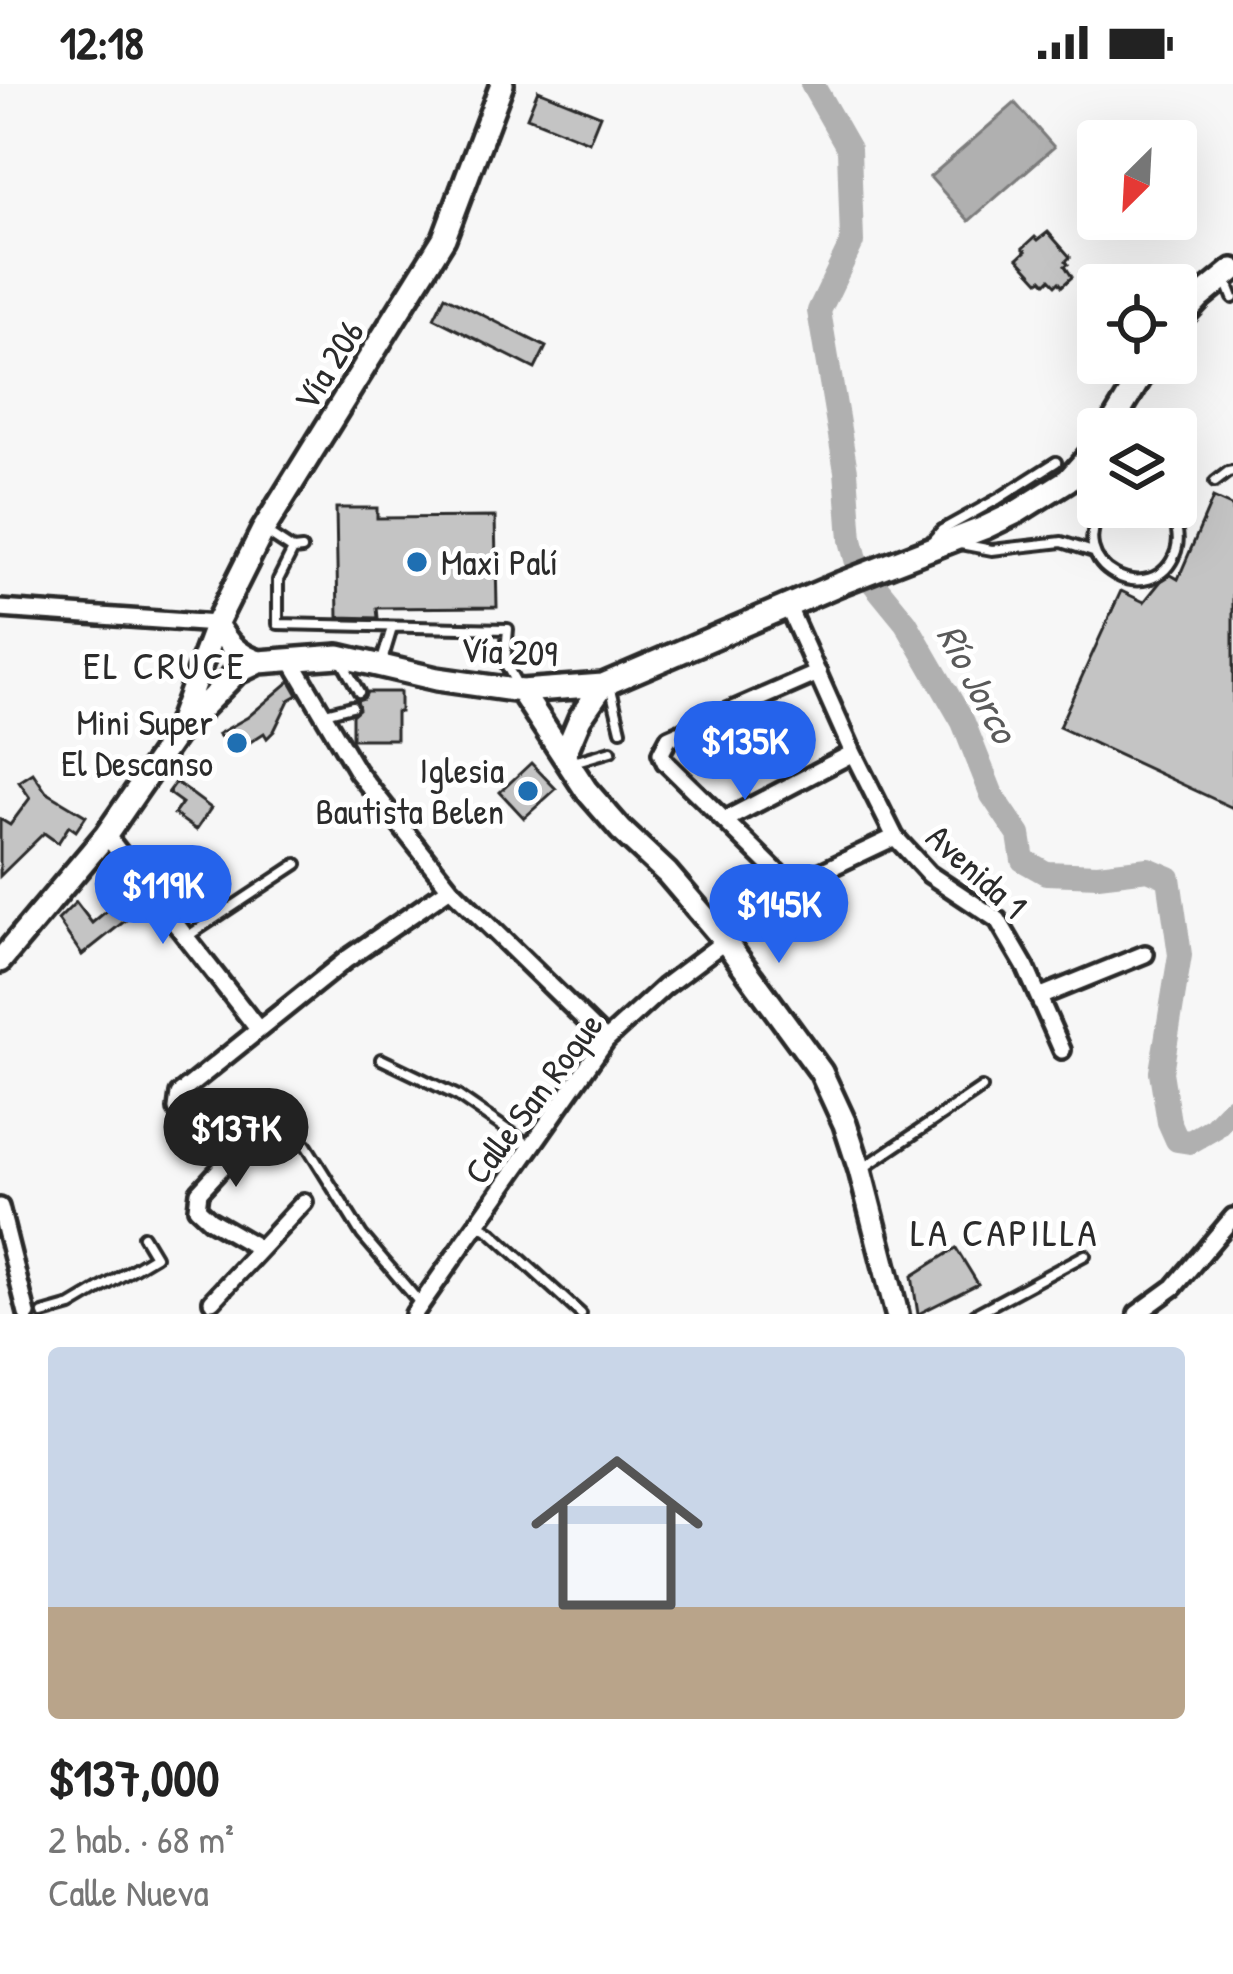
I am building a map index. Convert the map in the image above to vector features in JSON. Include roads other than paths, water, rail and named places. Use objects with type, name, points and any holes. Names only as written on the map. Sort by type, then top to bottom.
[{"type":"main road","name":"Vía 206","points":[[175,735],[216,624],[263,530],[444,238],[502,84]]},
{"type":"main road","points":[[1197,302],[1229,272]]},
{"type":"main road","name":"Vía 209","points":[[0,961],[106,836],[175,735],[236,673],[259,662],[339,656],[380,665],[407,683],[521,691],[607,684],[838,584],[983,528],[1017,512],[1077,470]]},
{"type":"main road","points":[[216,624],[232,648],[259,662]]},
{"type":"main road","points":[[216,624],[219,651],[236,673]]},
{"type":"main road","points":[[566,760],[580,718],[607,684]]},
{"type":"main road","points":[[521,691],[586,790],[725,941],[821,1072],[860,1170],[897,1314]]},
{"type":"street","name":"Avenida 1","points":[[788,607],[895,837],[929,874],[998,920],[1014,944],[1062,1050]]},
{"type":"street","points":[[0,609],[216,624]]},
{"type":"street","points":[[290,658],[357,771],[450,888],[606,1040]]},
{"type":"street","points":[[818,673],[669,738],[661,753],[784,879],[800,882],[895,837]]},
{"type":"street","points":[[725,820],[853,753]]},
{"type":"street","points":[[106,836],[258,1029]]},
{"type":"street","points":[[241,1147],[182,1116],[177,1109],[179,1094],[347,959],[450,888]]},
{"type":"street","name":"Calle San Roque","points":[[418,1309],[606,1040],[664,987],[725,941]]},
{"type":"street","points":[[1039,997],[1144,954]]},
{"type":"street","points":[[260,1249],[197,1208],[200,1192],[263,1123]]},
{"type":"street","points":[[212,1301],[304,1202]]},
{"type":"street","points":[[2,1216],[26,1314]]},
{"type":"street","points":[[1145,1312],[1174,1287],[1233,1217]]},
{"type":"lane","points":[[1229,272],[1233,298]]},
{"type":"lane","points":[[914,554],[942,530],[1057,462]]},
{"type":"lane","points":[[1216,482],[1233,472]]},
{"type":"lane","points":[[1093,528],[1094,552],[1101,564],[1123,579],[1136,581],[1160,573],[1169,564],[1178,540],[1176,528]]},
{"type":"lane","points":[[263,530],[298,549],[278,580],[277,620],[281,626],[508,629],[506,663],[521,691]]},
{"type":"lane","points":[[947,541],[992,550],[1062,542],[1094,552]]},
{"type":"lane","points":[[380,665],[392,628]]},
{"type":"lane","points":[[339,656],[358,692]]},
{"type":"lane","points":[[607,684],[621,730]]},
{"type":"lane","points":[[323,713],[352,706]]},
{"type":"lane","points":[[566,760],[611,752]]},
{"type":"lane","points":[[187,937],[297,864]]},
{"type":"lane","points":[[381,1059],[458,1096],[531,1145]]},
{"type":"lane","points":[[860,1170],[982,1088]]},
{"type":"lane","points":[[306,1145],[362,1235],[418,1309]]},
{"type":"lane","points":[[477,1223],[581,1314]]},
{"type":"lane","points":[[43,1314],[71,1306],[155,1256],[143,1236]]},
{"type":"lane","points":[[975,1314],[1085,1255]]},
{"type":"waterway","name":"Río Jorco","points":[[812,84],[849,149],[852,242],[819,311],[857,563],[906,623],[963,722],[992,795],[1019,835],[1023,860],[1046,873],[1098,875],[1148,869],[1169,878],[1180,955],[1161,1072],[1169,1122],[1177,1140],[1190,1142],[1214,1128],[1233,1108]]},
{"type":"place","name":"Maxi Palí","points":[[417,562]]},
{"type":"place","name":"Mini Super El Descanso","points":[[237,743]]},
{"type":"place","name":"Iglesia Bautista Belen","points":[[528,791]]},
{"type":"district","name":"EL CRUCE","points":[[165,665]]},
{"type":"district","name":"LA CAPILLA","points":[[1005,1232]]}]
